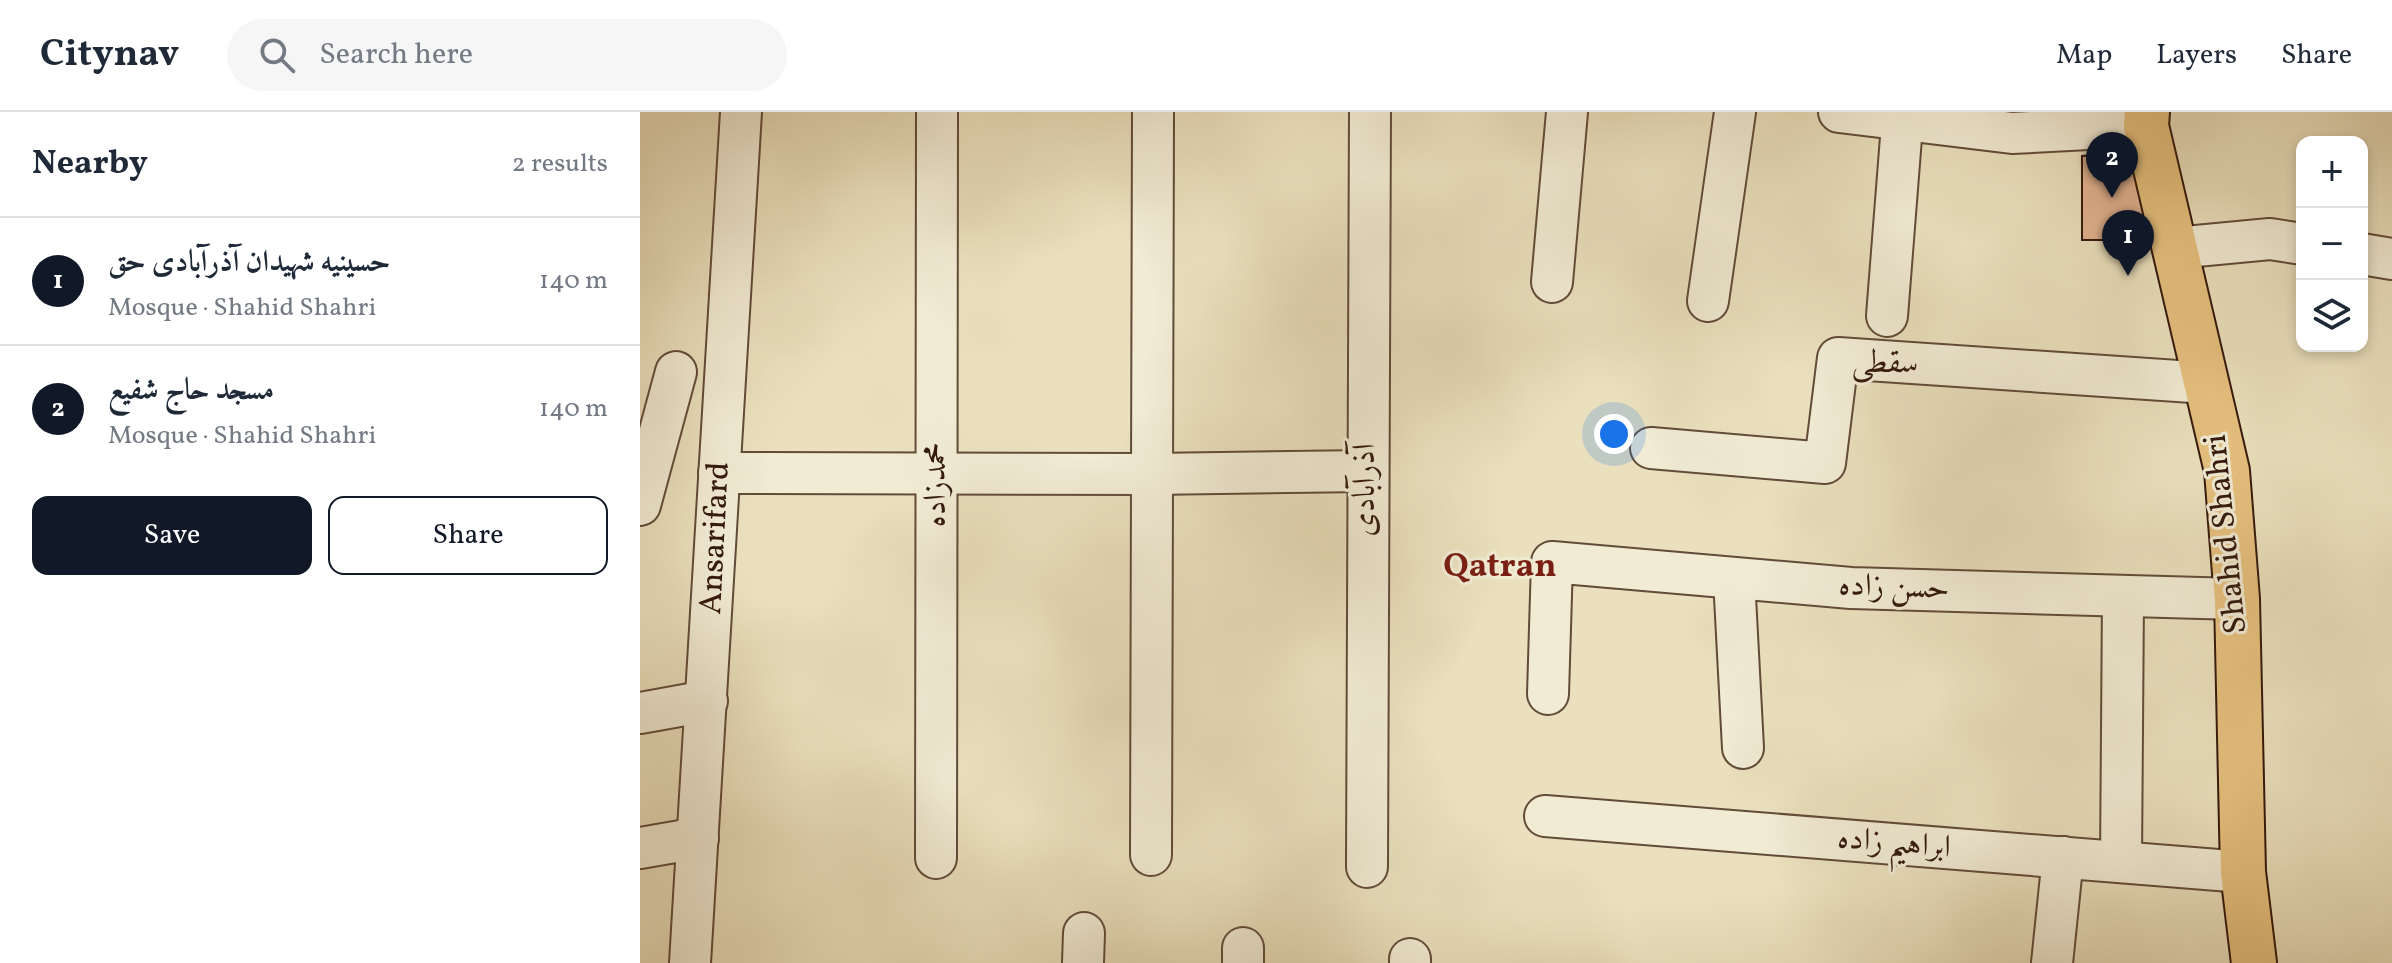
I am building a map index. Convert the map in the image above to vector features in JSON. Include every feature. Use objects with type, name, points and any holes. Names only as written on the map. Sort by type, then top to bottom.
[{"type":"main road","name":"Shahid Shahri","points":[[2146,119],[2227,471],[2237,599],[2243,872],[2254,963]]},
{"type":"street","name":"Ansarifard","points":[[690,963],[741,112]]},
{"type":"street","name":"محمدزاده","points":[[936,858],[937,112]]},
{"type":"street","points":[[1151,855],[1153,112]]},
{"type":"street","name":"آذرآبادی","points":[[1367,867],[1366,471],[1370,112]]},
{"type":"street","points":[[1552,282],[1567,112]]},
{"type":"street","points":[[1708,301],[1735,112]]},
{"type":"street","points":[[1839,112],[1903,116],[2012,133],[2146,119]]},
{"type":"street","points":[[1887,316],[1903,116]]},
{"type":"street","points":[[2175,248],[2270,239],[2296,243]]},
{"type":"street","points":[[2368,255],[2392,259]]},
{"type":"street","name":"سقطی","points":[[1651,448],[1825,463],[1838,358],[2207,383]]},
{"type":"street","points":[[640,505],[658,374],[725,363]]},
{"type":"street","points":[[719,473],[1366,471]]},
{"type":"street","name":"حسن زاده","points":[[1548,694],[1552,562],[1851,588],[2237,599]]},
{"type":"street","points":[[1734,578],[1743,748]]},
{"type":"street","points":[[2121,862],[2123,596]]},
{"type":"street","points":[[640,713],[707,701]]},
{"type":"street","name":"ابراهیم زاده","points":[[1545,816],[2243,872]]},
{"type":"street","points":[[640,848],[698,838]]},
{"type":"street","points":[[2052,963],[2063,857]]},
{"type":"building","points":[[2136,152],[2148,240],[2082,240],[2082,156]]},
{"type":"place","name":"مسجد حاج شفیع","points":[[2112,198]]},
{"type":"place","name":"حسینیه شهیدان آذرآبادی حق","points":[[2128,276]]},
{"type":"district","name":"Qatran","points":[[1500,567]]}]
